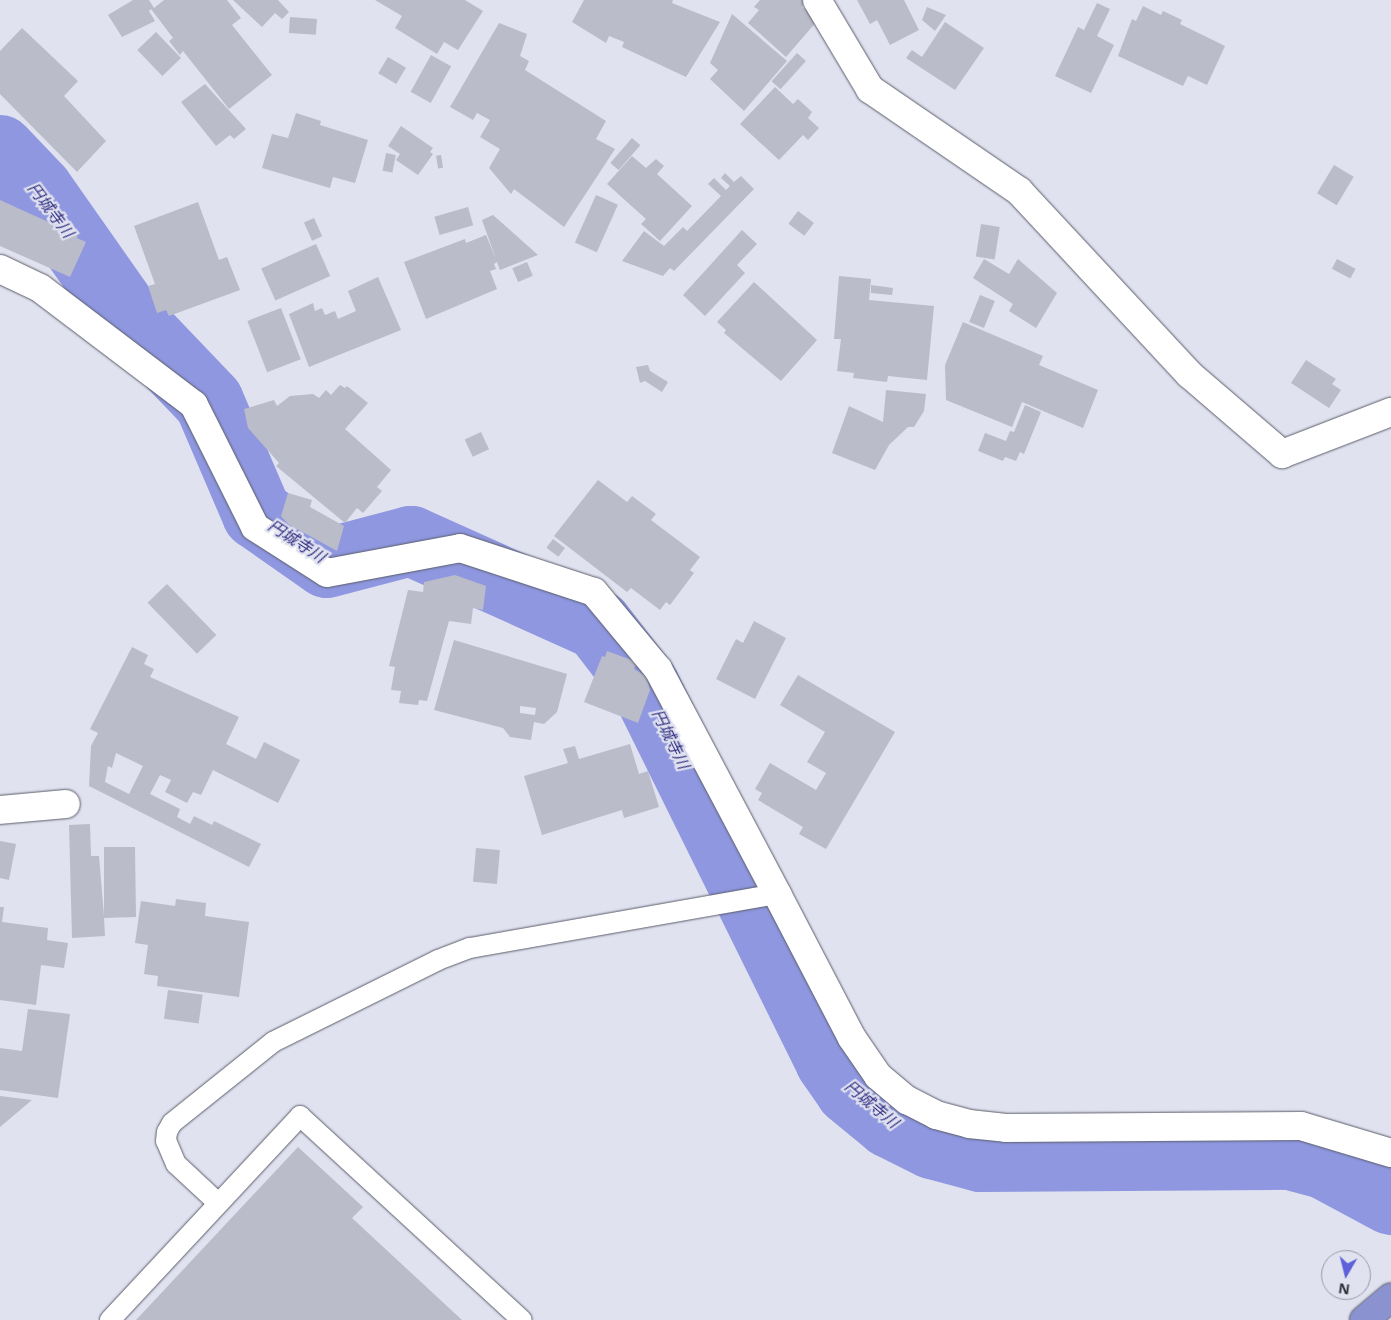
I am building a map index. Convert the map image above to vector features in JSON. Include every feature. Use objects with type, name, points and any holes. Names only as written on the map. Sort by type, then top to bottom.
[{"type":"highway","points":[[1364,1320],[1391,1297]]},
{"type":"street","points":[[818,0],[870,89],[1019,192],[1189,374],[1282,454],[1391,412]]},
{"type":"street","points":[[0,269],[40,288],[194,405],[256,527],[327,574],[460,548],[594,592],[658,669],[852,1038],[878,1076],[906,1100],[936,1115],[969,1124],[1006,1128],[1301,1126],[1391,1153]]},
{"type":"street","points":[[0,810],[66,804]]},
{"type":"lane","points":[[218,1203],[176,1164],[166,1141],[167,1132],[172,1123],[273,1042],[438,960],[470,948],[777,894]]},
{"type":"lane","points":[[110,1320],[300,1116],[522,1320]]},
{"type":"building","points":[[133,0],[149,0],[154,8],[164,0],[227,0],[241,18],[232,25],[272,75],[229,109],[183,51],[180,55],[169,41],[173,38],[151,9],[149,11],[155,21],[122,37],[108,15]]},
{"type":"building","points":[[233,0],[278,0],[289,12],[282,19],[275,13],[262,27]]},
{"type":"building","points":[[375,0],[465,0],[483,11],[458,50],[444,42],[437,54],[395,28],[402,16]]},
{"type":"building","points":[[584,0],[673,0],[672,3],[720,22],[686,77],[622,47],[624,42],[609,36],[606,43],[572,22]]},
{"type":"building","points":[[760,0],[804,0],[806,2],[802,7],[818,20],[786,57],[748,23],[759,10],[754,7]]},
{"type":"building","points":[[857,0],[904,0],[919,30],[890,45],[877,20],[870,24]]},
{"type":"building","points":[[1097,3],[1110,9],[1097,36],[1114,45],[1091,93],[1055,76],[1078,27],[1084,30]]},
{"type":"building","points":[[1143,6],[1161,15],[1163,11],[1182,20],[1180,24],[1225,46],[1207,85],[1188,76],[1183,86],[1118,56],[1132,19],[1136,21]]},
{"type":"building","points":[[927,7],[946,15],[935,31],[922,20]]},
{"type":"building","points":[[732,14],[787,61],[744,111],[710,79],[718,70],[710,63]]},
{"type":"building","points":[[290,17],[317,19],[316,35],[289,33]]},
{"type":"building","points":[[945,22],[984,48],[955,90],[906,58],[912,50],[922,57]]},
{"type":"building","points":[[499,23],[527,34],[520,56],[529,61],[525,70],[606,121],[596,139],[615,149],[564,227],[514,189],[511,194],[489,168],[500,149],[480,137],[490,120],[477,113],[473,120],[450,107]]},
{"type":"building","points":[[22,28],[78,81],[64,96],[106,141],[77,172],[0,94],[0,51]]},
{"type":"building","points":[[156,32],[181,58],[162,76],[137,50]]},
{"type":"building","points":[[797,53],[806,61],[780,89],[772,81]]},
{"type":"building","points":[[431,55],[451,66],[431,103],[411,92]]},
{"type":"building","points":[[388,57],[406,68],[396,84],[378,73]]},
{"type":"building","points":[[205,84],[246,129],[234,139],[230,135],[216,146],[181,102]]},
{"type":"building","points":[[775,87],[793,104],[798,99],[812,112],[808,118],[819,128],[808,140],[803,135],[779,160],[740,124]]},
{"type":"building","points":[[296,113],[321,121],[320,125],[368,140],[355,183],[333,177],[330,188],[262,168],[272,134],[288,138]]},
{"type":"building","points":[[401,126],[433,148],[430,152],[433,154],[418,175],[396,160],[400,154],[388,146]]},
{"type":"building","points":[[632,138],[640,145],[619,170],[610,163]]},
{"type":"building","points":[[386,153],[396,155],[392,173],[383,171]]},
{"type":"building","points":[[441,155],[443,168],[438,169],[436,156]]},
{"type":"building","points":[[632,156],[646,168],[656,159],[664,166],[657,174],[692,206],[660,241],[641,224],[646,219],[607,184]]},
{"type":"building","points":[[1334,165],[1354,177],[1337,205],[1317,193]]},
{"type":"building","points":[[725,173],[734,182],[741,176],[754,189],[674,271],[670,268],[663,276],[622,261],[644,231],[664,246],[683,227],[687,231],[721,196],[708,184],[714,178],[726,190],[730,186],[721,178]]},
{"type":"building","points":[[596,195],[618,205],[597,252],[575,243]]},
{"type":"building","points":[[0,200],[55,225],[56,222],[78,232],[77,238],[86,242],[70,277],[0,246]]},
{"type":"building","points":[[198,202],[219,260],[227,257],[240,290],[169,316],[166,310],[157,313],[148,286],[155,284],[134,226]]},
{"type":"building","points":[[468,207],[473,225],[440,235],[434,217]]},
{"type":"building","points":[[798,211],[814,223],[804,236],[788,224]]},
{"type":"building","points":[[493,215],[538,255],[500,270],[497,262],[494,264],[496,269],[490,271],[497,289],[426,319],[404,262],[465,239],[466,243],[486,235],[496,259],[482,220]]},
{"type":"building","points":[[314,218],[322,236],[312,241],[304,222]]},
{"type":"building","points":[[981,224],[1000,227],[995,260],[976,257]]},
{"type":"building","points":[[742,230],[757,244],[737,265],[745,273],[705,316],[683,295]]},
{"type":"building","points":[[316,244],[330,276],[275,300],[261,268]]},
{"type":"building","points":[[984,259],[1009,274],[1018,259],[1057,293],[1036,328],[1009,311],[1013,304],[973,278]]},
{"type":"building","points":[[1337,259],[1356,269],[1350,279],[1332,269]]},
{"type":"building","points":[[527,262],[533,276],[518,282],[512,268]]},
{"type":"building","points":[[839,276],[871,279],[869,300],[934,306],[927,380],[888,376],[887,382],[853,378],[854,373],[837,371],[841,339],[834,339]]},
{"type":"building","points":[[378,277],[401,330],[309,367],[289,314],[313,303],[315,311],[322,308],[325,315],[335,311],[338,319],[356,311],[348,291]]},
{"type":"building","points":[[754,282],[817,340],[781,381],[724,333],[726,330],[717,322]]},
{"type":"building","points":[[871,285],[893,288],[892,295],[871,293]]},
{"type":"building","points":[[980,295],[995,301],[984,328],[969,322]]},
{"type":"building","points":[[281,308],[301,359],[267,372],[247,321]]},
{"type":"building","points":[[963,322],[1043,356],[1039,365],[1098,390],[1083,428],[1022,402],[1012,427],[946,400],[945,365]]},
{"type":"building","points":[[1306,360],[1336,379],[1332,384],[1341,390],[1329,408],[1291,383]]},
{"type":"building","points":[[648,365],[650,371],[668,382],[662,392],[645,381],[640,383],[636,367]]},
{"type":"building","points":[[340,385],[345,388],[347,386],[368,403],[345,429],[391,470],[377,487],[382,491],[363,513],[357,508],[345,523],[276,466],[279,463],[248,428],[244,409],[274,400],[277,406],[290,396],[313,394],[319,398],[326,390],[331,395]]},
{"type":"building","points":[[886,390],[926,394],[924,411],[914,427],[908,427],[889,445],[875,470],[832,453],[849,406],[883,422]]},
{"type":"building","points":[[1025,405],[1041,412],[1024,454],[1020,452],[1016,461],[1005,457],[1003,461],[978,451],[985,433],[1006,441],[1010,431],[1014,432]]},
{"type":"building","points":[[481,432],[489,449],[473,457],[465,440]]},
{"type":"building","points":[[598,480],[627,502],[632,496],[656,514],[651,520],[700,557],[690,570],[694,573],[670,605],[666,602],[660,610],[631,588],[627,592],[554,536]]},
{"type":"building","points":[[288,493],[312,500],[310,507],[344,526],[337,551],[288,524],[281,516]]},
{"type":"building","points":[[553,539],[565,548],[558,557],[546,548]]},
{"type":"building","points":[[455,575],[486,586],[483,610],[473,608],[471,624],[449,621],[427,701],[419,700],[418,705],[399,703],[401,691],[391,690],[395,667],[389,666],[408,590],[423,592],[424,582]]},
{"type":"building","points":[[167,584],[216,635],[197,654],[148,603]]},
{"type":"building","points":[[754,621],[786,638],[755,699],[716,679],[736,639],[743,643]]},
{"type":"building","points":[[454,640],[567,674],[557,712],[544,724],[534,722],[531,740],[510,737],[503,728],[434,710]],"holes":[[[520,706],[536,708],[535,715],[520,713]]]},
{"type":"building","points":[[132,647],[148,655],[144,664],[154,669],[150,677],[239,717],[226,744],[256,759],[264,742],[300,760],[278,803],[213,770],[201,795],[193,792],[187,803],[165,792],[171,780],[160,775],[150,794],[180,809],[177,817],[190,824],[194,816],[212,825],[214,821],[261,844],[249,867],[89,786],[91,746],[98,733],[90,729]],"holes":[[[116,753],[143,766],[129,794],[105,782],[108,766],[112,768]]]},
{"type":"building","points":[[607,651],[637,662],[634,669],[646,676],[650,690],[638,723],[584,702],[602,656],[605,657]]},
{"type":"building","points":[[798,675],[895,732],[826,849],[799,834],[803,827],[758,800],[762,793],[755,789],[770,763],[816,790],[826,773],[807,762],[825,732],[780,705]]},
{"type":"building","points":[[630,744],[639,774],[648,771],[659,807],[624,818],[622,810],[542,835],[524,776],[568,763],[563,749],[575,746],[579,759]]},
{"type":"building","points":[[90,824],[91,856],[99,856],[104,916],[104,847],[135,847],[136,917],[104,918],[105,936],[72,938],[69,825]]},
{"type":"building","points":[[0,841],[16,844],[9,880],[0,878]]},
{"type":"building","points":[[476,848],[500,850],[497,884],[473,882]]},
{"type":"building","points":[[176,899],[206,903],[205,916],[249,922],[239,997],[157,986],[158,976],[144,974],[148,945],[135,943],[141,901],[175,906]]},
{"type":"building","points":[[0,907],[4,907],[2,922],[48,928],[47,940],[68,943],[64,968],[41,965],[36,1005],[0,1000]]},
{"type":"building","points":[[168,990],[203,995],[199,1024],[164,1019]]},
{"type":"building","points":[[28,1009],[70,1014],[58,1098],[0,1090],[0,1048],[22,1051]]},
{"type":"building","points":[[0,1096],[32,1100],[0,1127]]},
{"type":"building","points":[[298,1147],[363,1207],[352,1218],[462,1320],[136,1320]]},
{"type":"waterway","name":"円城寺川","points":[[0,150],[38,190],[126,315],[209,402],[257,514],[327,563],[411,541],[598,625],[645,686],[830,1061],[850,1090],[890,1123],[932,1144],[981,1157],[1290,1155],[1324,1164],[1391,1200]]}]
